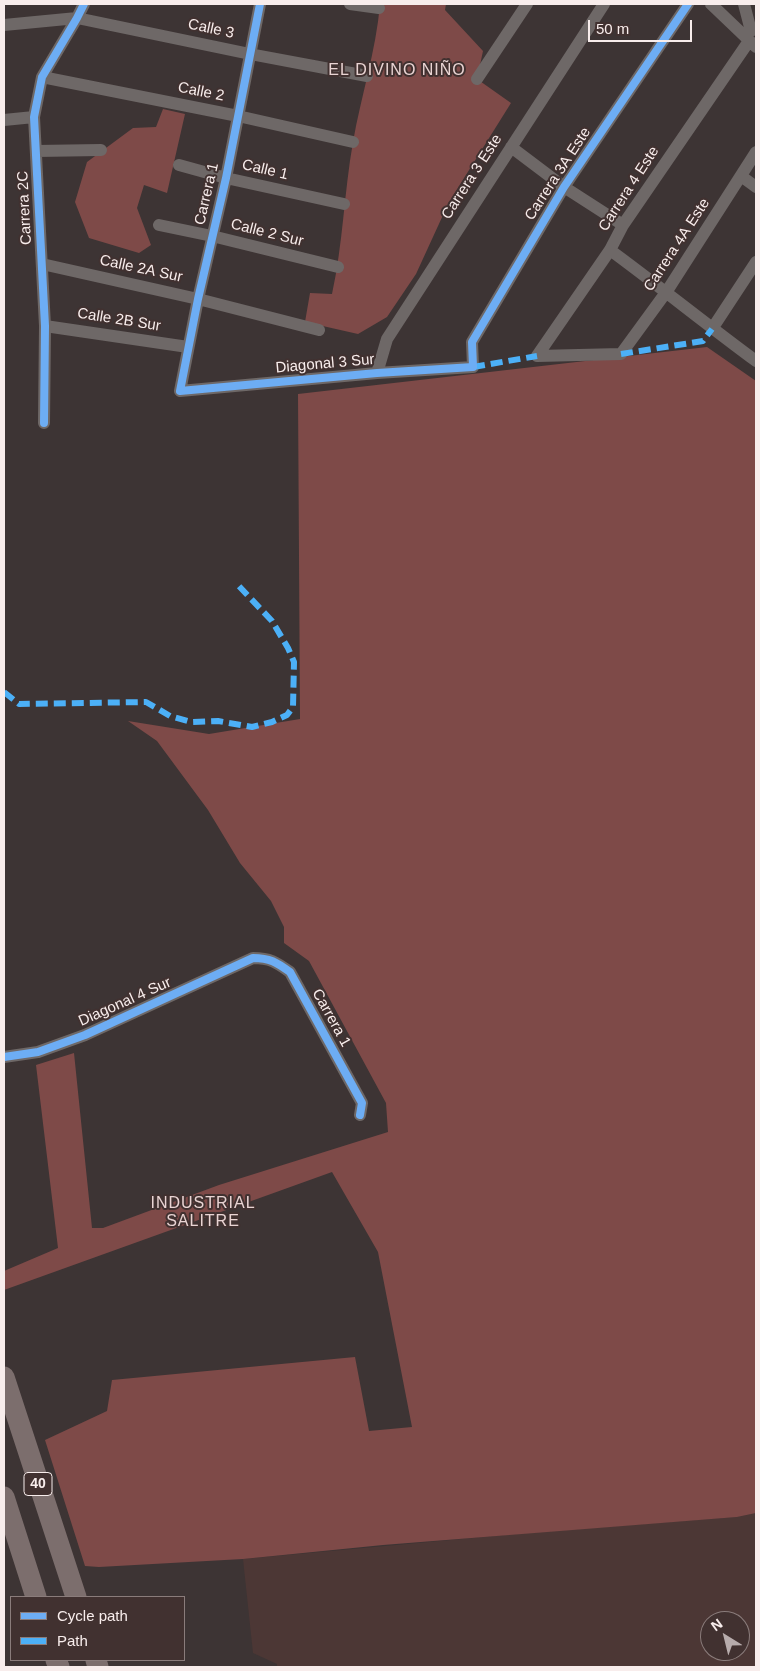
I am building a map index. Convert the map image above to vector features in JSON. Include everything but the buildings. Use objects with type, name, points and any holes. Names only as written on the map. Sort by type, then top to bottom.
[{"type":"highway","name":"40","points":[[4,1378],[76,1596]]},
{"type":"highway","name":"40","points":[[4,1497],[36,1596]]},
{"type":"street","name":"Carrera 2C","points":[[44,423],[45,326],[34,117],[42,77],[84,4]]},
{"type":"street","name":"Carrera 1","points":[[180,391],[198,299],[226,178],[260,4]]},
{"type":"street","points":[[350,4],[379,8]]},
{"type":"street","points":[[477,79],[528,4]]},
{"type":"street","name":"Carrera 3 Este","points":[[377,373],[387,339],[604,4]]},
{"type":"street","name":"Carrera 3A Este","points":[[473,367],[472,342],[564,187],[688,4]]},
{"type":"street","points":[[711,4],[752,40]]},
{"type":"street","points":[[744,4],[752,40]]},
{"type":"street","name":"Calle 3","points":[[4,25],[77,18],[367,76]]},
{"type":"street","name":"Carrera 4 Este","points":[[621,354],[537,356],[610,250],[623,225],[752,40]]},
{"type":"street","name":"Calle 2","points":[[42,77],[238,116],[353,142]]},
{"type":"street","points":[[4,120],[34,117]]},
{"type":"street","points":[[511,147],[564,187],[623,225]]},
{"type":"street","points":[[36,151],[101,150]]},
{"type":"street","name":"Carrera 4A Este","points":[[621,354],[667,291],[756,152]]},
{"type":"street","name":"Calle 1","points":[[179,165],[226,178],[344,204]]},
{"type":"street","points":[[741,176],[756,187]]},
{"type":"street","name":"Calle 2 Sur","points":[[160,225],[338,267]]},
{"type":"street","points":[[610,250],[667,291],[712,329],[756,361]]},
{"type":"street","points":[[712,329],[756,262]]},
{"type":"street","name":"Calle 2A Sur","points":[[42,264],[198,299],[319,330]]},
{"type":"street","name":"Calle 2B Sur","points":[[45,326],[188,347]]},
{"type":"street","name":"Diagonal 3 Sur","points":[[180,391],[377,373],[473,367]]},
{"type":"street","name":"Carrera 1","points":[[253,958],[266,958],[276,962],[290,972],[362,1103],[360,1115]]},
{"type":"street","name":"Diagonal 4 Sur","points":[[4,1057],[38,1052],[85,1035],[253,958]]},
{"type":"shaded area","points":[[380,4],[446,4],[445,10],[483,51],[477,79],[511,103],[449,202],[416,274],[387,317],[358,334],[305,322],[310,293],[332,294],[339,256],[353,142],[372,56]]},
{"type":"shaded area","points":[[163,109],[185,114],[167,193],[144,185],[137,208],[151,245],[139,253],[89,238],[75,202],[87,162],[133,128],[156,127]]},
{"type":"shaded area","points":[[707,347],[756,381],[756,1513],[737,1517],[383,1545],[243,1559],[99,1567],[85,1566],[45,1440],[107,1411],[112,1380],[355,1357],[369,1431],[412,1427],[378,1252],[332,1172],[4,1290],[4,1271],[58,1248],[36,1065],[74,1053],[92,1228],[103,1228],[219,1185],[388,1132],[386,1103],[309,961],[284,943],[284,927],[271,901],[240,863],[208,810],[157,741],[128,721],[209,734],[300,719],[298,394]]},
{"type":"shaded area","points":[[756,1513],[756,1667],[277,1667],[277,1664],[253,1653],[243,1559],[538,1532],[737,1517]]},
{"type":"marked path","points":[[621,354],[703,341],[712,329]]},
{"type":"marked path","points":[[473,367],[537,356]]},
{"type":"marked path","points":[[4,692],[19,704],[146,702],[170,716],[191,722],[218,721],[252,727],[272,722],[287,715],[293,707],[294,662],[272,621],[236,583]]},
{"type":"cycle path","points":[[44,423],[45,326],[34,117],[42,77],[84,4]]},
{"type":"cycle path","points":[[260,4],[226,178],[198,299],[180,391],[377,373],[473,367],[472,342],[564,187],[688,4]]},
{"type":"cycle path","points":[[4,1057],[38,1052],[85,1035],[253,958],[264,959],[277,963],[290,972],[362,1103],[360,1115]]},
{"type":"district","name":"EL DIVINO NIÑO","points":[[397,71]]},
{"type":"district","name":"INDUSTRIAL SALITRE","points":[[203,1213]]}]
